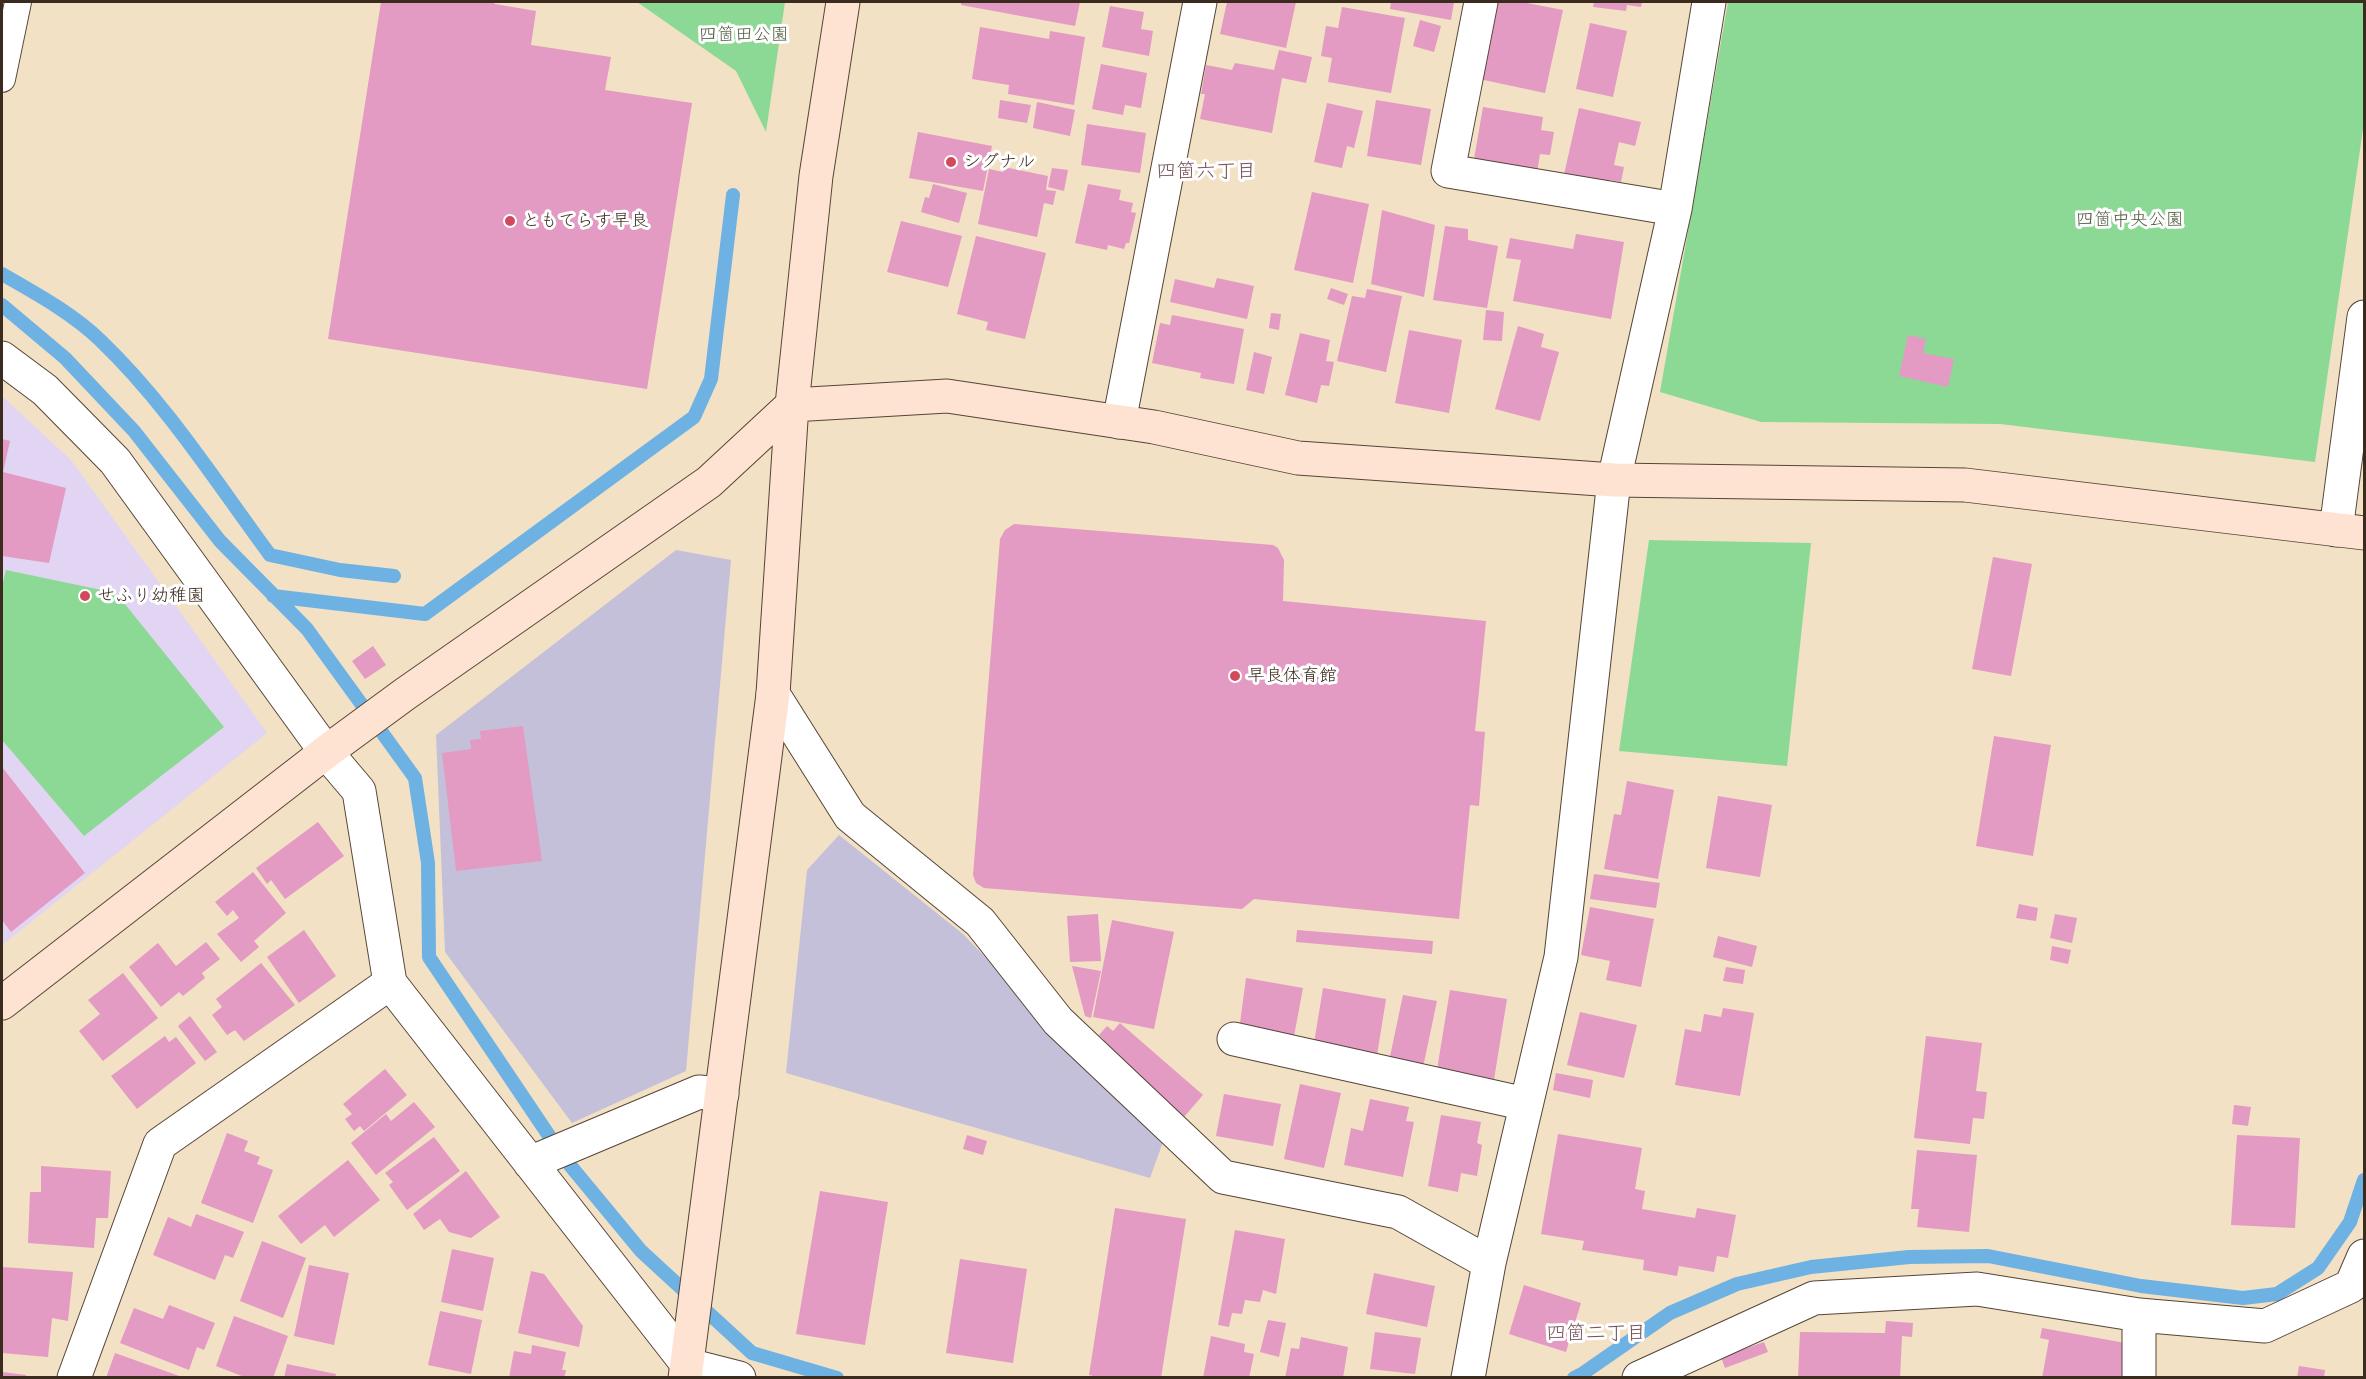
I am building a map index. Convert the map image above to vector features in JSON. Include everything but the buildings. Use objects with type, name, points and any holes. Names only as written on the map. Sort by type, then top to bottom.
[{"type":"street","points":[[688,1362],[773,694],[792,405],[816,176],[843,2]]},
{"type":"street","points":[[1119,422],[1200,2]]},
{"type":"street","points":[[1480,2],[1448,171],[1675,209]]},
{"type":"street","points":[[1470,1370],[1490,1263],[1561,957],[1614,480],[1675,209],[1709,2]]},
{"type":"street","points":[[2,1003],[326,752],[405,694],[709,483],[792,405],[947,396],[1119,422],[1298,458],[1614,480],[1965,485],[2350,531],[2364,317]]},
{"type":"street","points":[[2,358],[45,390],[115,461],[326,752],[358,791],[390,983],[688,1362],[739,1377]]},
{"type":"street","points":[[773,694],[850,816],[980,922],[1058,1021],[1224,1178],[1398,1212],[1490,1263]]},
{"type":"street","points":[[74,1377],[160,1144],[390,983]]},
{"type":"street","points":[[1234,1039],[1526,1104]]},
{"type":"street","points":[[530,1163],[699,1092],[722,1094]]},
{"type":"street","points":[[1639,1377],[1814,1298],[1977,1289],[2139,1315],[2265,1326],[2358,1289],[2364,1256]]},
{"type":"street","points":[[2139,1315],[2139,1377]]},
{"type":"lane","points":[[2,79],[18,2]]},
{"type":"shaded area","name":"せふり幼稚園","points":[[2,396],[71,460],[267,733],[2,945]]},
{"type":"shaded area","points":[[676,550],[731,560],[686,1071],[572,1123],[445,952],[436,735]]},
{"type":"shaded area","points":[[839,835],[963,934],[1163,1142],[1150,1178],[786,1073],[807,870]]},
{"type":"green space","name":"四箇田公園","points":[[637,2],[785,2],[766,132],[736,71]]},
{"type":"green space","name":"四箇中央公園","points":[[1728,2],[2364,2],[2364,122],[2315,462],[2000,424],[1761,422],[1660,392]]},
{"type":"green space","points":[[1649,540],[1811,543],[1787,766],[1619,751]]},
{"type":"green space","points":[[6,570],[116,593],[224,727],[84,836],[2,740],[2,586]]},
{"type":"waterway","points":[[273,596],[425,614],[694,417],[711,379],[733,195]]},
{"type":"waterway","points":[[2,274],[78,321],[124,364],[169,416],[270,555],[340,570],[394,576]]},
{"type":"waterway","points":[[2,305],[65,358],[134,431],[220,541],[307,629],[415,778],[428,863],[429,957],[564,1158],[641,1251],[752,1353],[837,1378]]},
{"type":"waterway","points":[[1574,1378],[1670,1313],[1737,1284],[1811,1267],[1909,1257],[1988,1256],[2141,1286],[2243,1298],[2277,1294],[2318,1268],[2350,1222],[2364,1180]]},
{"type":"place","name":"シグナル","points":[[951,162]]},
{"type":"place","name":"ともてらす早良","points":[[510,221]]},
{"type":"place","name":"せふり幼稚園","points":[[85,596]]},
{"type":"place","name":"早良体育館","points":[[1235,676]]},
{"type":"district","name":"四箇六丁目","points":[[1206,172]]},
{"type":"district","name":"四箇二丁目","points":[[1596,1334]]}]
